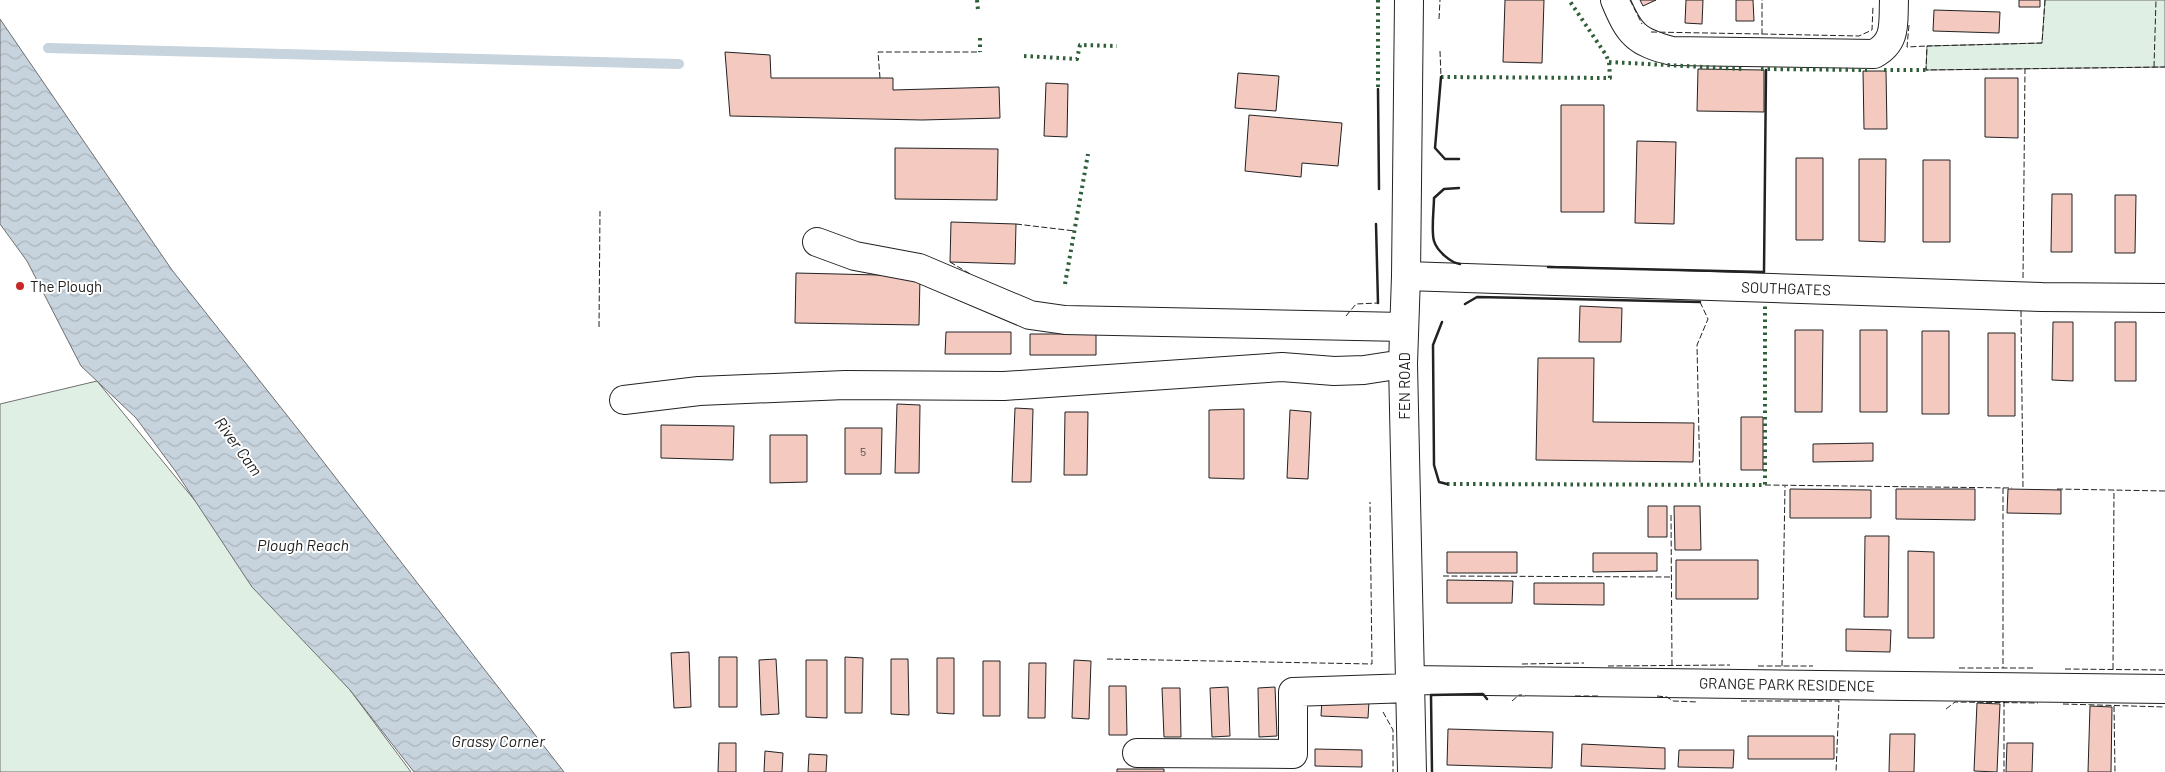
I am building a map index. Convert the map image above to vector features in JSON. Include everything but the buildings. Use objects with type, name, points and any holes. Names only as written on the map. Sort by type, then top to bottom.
[{"type":"street","name":"FEN ROAD","points":[[1409,0],[1406,276],[1403,364],[1412,772]]},
{"type":"street","points":[[1615,0],[1625,25],[1635,35],[1649,46],[1672,51],[1874,54],[1889,43],[1893,30],[1894,0]]},
{"type":"street","points":[[817,242],[855,256],[919,268],[1030,315],[1065,320],[1404,327]]},
{"type":"street","name":"SOUTHGATES","points":[[1406,276],[2042,297],[2165,298]]},
{"type":"street","points":[[624,400],[699,391],[845,385],[1004,386],[1282,367],[1334,371],[1364,370],[1403,364]]},
{"type":"street","name":"GRANGE PARK RESIDENCE","points":[[1137,753],[1293,754],[1293,692],[1410,684],[2165,689]]},
{"type":"green space","points":[[2045,0],[2165,0],[2165,67],[1926,70],[1927,46],[2042,43]]},
{"type":"green space","points":[[97,381],[350,690],[411,772],[0,772],[0,404]]},
{"type":"water","name":"Plough Reach","points":[[0,19],[172,270],[564,772],[414,772],[350,690],[252,587],[176,472],[136,418],[81,366],[27,261],[0,224]]},
{"type":"waterway","points":[[48,48],[679,64]]},
{"type":"hedge","points":[[977,0],[978,10]]},
{"type":"hedge","points":[[1378,0],[1378,89]]},
{"type":"hedge","points":[[1441,77],[1610,78],[1609,62],[1606,55],[1569,0]]},
{"type":"hedge","points":[[980,38],[980,52]]},
{"type":"hedge","points":[[1024,56],[1077,59],[1080,45],[1117,46]]},
{"type":"hedge","points":[[1609,62],[1742,69]]},
{"type":"hedge","points":[[1761,69],[1867,70]]},
{"type":"hedge","points":[[1884,70],[1926,70]]},
{"type":"hedge","points":[[1065,284],[1088,154]]},
{"type":"hedge","points":[[1447,484],[1765,485],[1765,306]]},
{"type":"fence","points":[[1439,19],[1440,0]]},
{"type":"fence","points":[[1630,0],[1642,24]]},
{"type":"fence","points":[[1651,32],[1762,34],[1762,0]]},
{"type":"fence","points":[[2045,0],[2042,43],[1927,46],[1926,70],[2165,67]]},
{"type":"fence","points":[[2154,67],[2156,0]]},
{"type":"fence","points":[[1762,34],[1859,36],[1872,30],[1873,6]]},
{"type":"fence","points":[[1909,25],[1907,47],[1927,46]]},
{"type":"fence","points":[[1440,51],[1441,77]]},
{"type":"fence","points":[[880,78],[878,52],[980,52]]},
{"type":"fence","points":[[2023,278],[2025,69]]},
{"type":"fence","points":[[599,327],[600,211]]},
{"type":"fence","points":[[1016,224],[1075,231]]},
{"type":"fence","points":[[950,262],[972,275]]},
{"type":"fence","points":[[1700,302],[1708,319],[1697,345],[1700,484]]},
{"type":"fence","points":[[1346,316],[1356,304],[1378,303]]},
{"type":"fence","points":[[2021,311],[2023,488]]},
{"type":"fence","points":[[1765,485],[2012,488]]},
{"type":"fence","points":[[1782,666],[1785,486]]},
{"type":"fence","points":[[2003,488],[2003,668]]},
{"type":"fence","points":[[2057,489],[2165,491]]},
{"type":"fence","points":[[2113,669],[2114,490]]},
{"type":"fence","points":[[1107,659],[1372,664],[1370,502]]},
{"type":"fence","points":[[1671,515],[1672,665]]},
{"type":"fence","points":[[1443,576],[1671,577]]},
{"type":"fence","points":[[1522,664],[1584,663]]},
{"type":"fence","points":[[1608,666],[1730,665]]},
{"type":"fence","points":[[1758,666],[1813,666]]},
{"type":"fence","points":[[1959,668],[2035,668]]},
{"type":"fence","points":[[2065,669],[2163,670]]},
{"type":"fence","points":[[1512,701],[1519,695],[1522,695]]},
{"type":"fence","points":[[1575,696],[1600,696]]},
{"type":"fence","points":[[1657,696],[1667,697],[1673,701],[1698,702]]},
{"type":"fence","points":[[1741,701],[1839,701],[1836,772]]},
{"type":"fence","points":[[2004,701],[2004,772]]},
{"type":"fence","points":[[1946,709],[1955,702],[2038,703]]},
{"type":"fence","points":[[2063,704],[2165,707]]},
{"type":"fence","points":[[2114,706],[2115,772]]},
{"type":"fence","points":[[1383,712],[1393,730],[1393,772]]},
{"type":"wall","points":[[1548,267],[1764,272],[1766,70]]},
{"type":"wall","points":[[1441,77],[1435,148],[1445,159],[1459,159]]},
{"type":"wall","points":[[1378,89],[1379,189]]},
{"type":"wall","points":[[1459,188],[1444,189],[1434,198],[1433,232],[1434,241],[1441,252],[1449,259],[1460,264]]},
{"type":"wall","points":[[1376,224],[1378,303]]},
{"type":"wall","points":[[1465,304],[1477,297],[1700,302]]},
{"type":"wall","points":[[1442,322],[1433,345],[1434,465],[1439,482],[1447,484]]},
{"type":"wall","points":[[1432,772],[1431,695],[1483,694],[1487,699]]},
{"type":"place","name":"The Plough","points":[[20,286]]},
{"type":"water label","name":"River Cam","points":[[239,446]]},
{"type":"water label","name":"Grassy Corner","points":[[498,740]]}]
